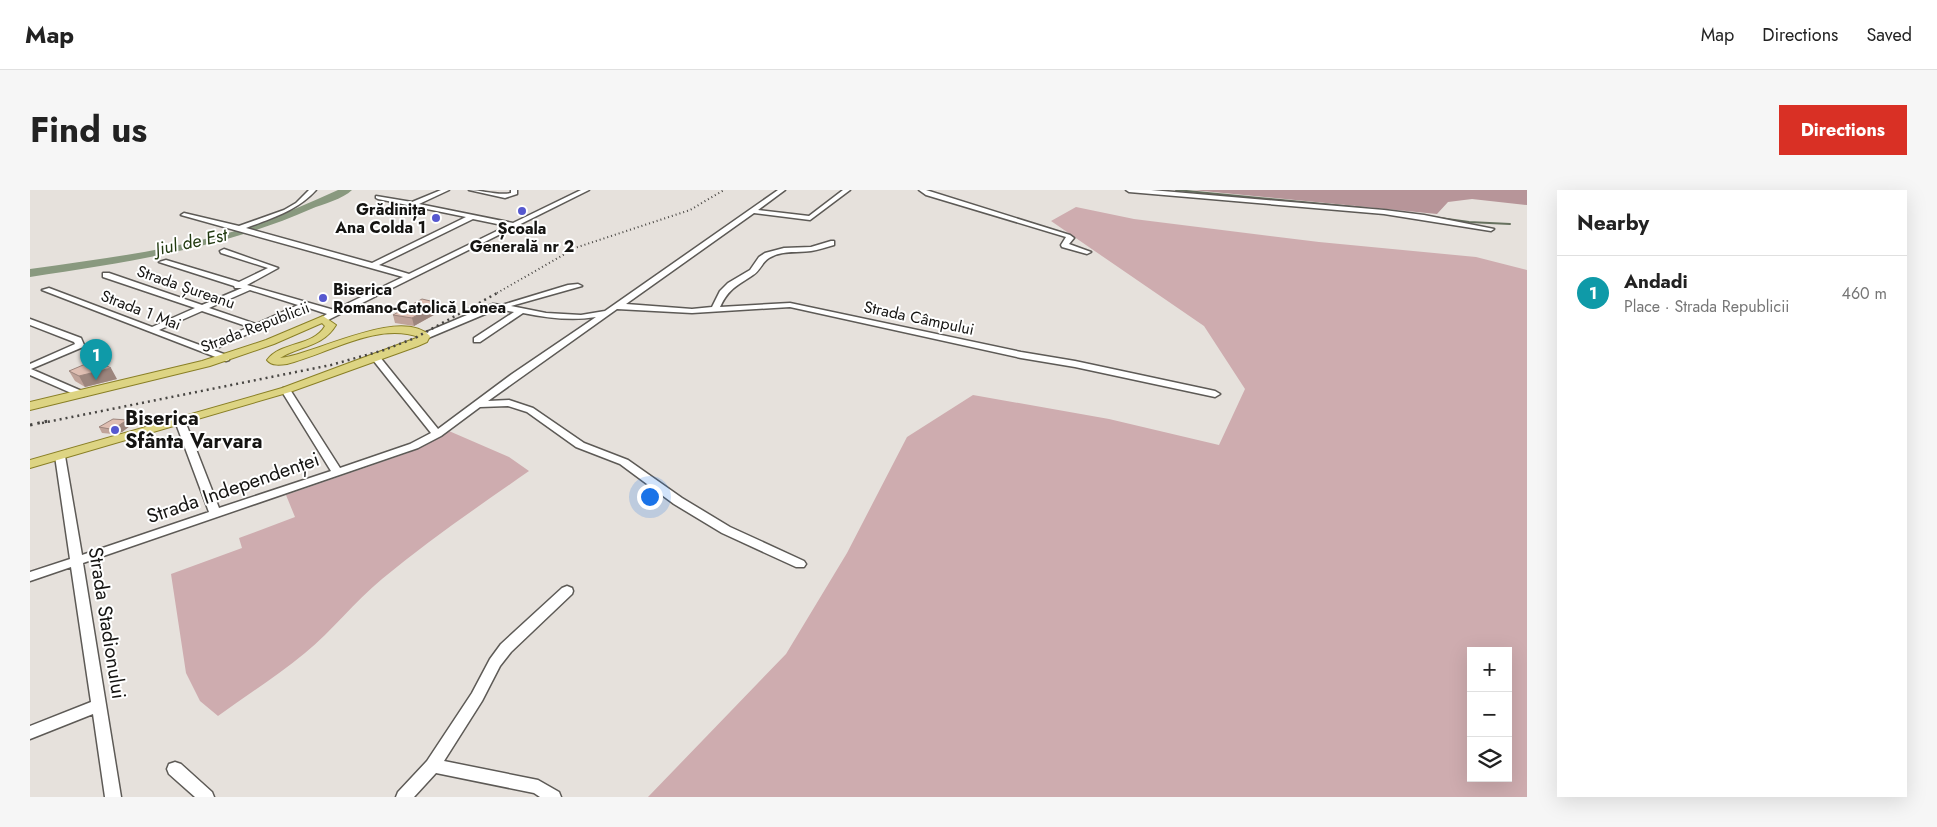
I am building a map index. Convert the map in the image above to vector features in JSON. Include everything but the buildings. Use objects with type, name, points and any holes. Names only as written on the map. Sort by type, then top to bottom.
[{"type":"main road","points":[[30,464],[286,390],[425,339],[425,336],[400,329],[389,330],[287,361],[278,362],[274,360],[277,355],[311,342],[328,331],[331,325],[328,321],[328,316]]},
{"type":"main road","name":"Strada Republicii","points":[[30,406],[226,358],[270,342],[328,316]]},
{"type":"street","points":[[240,228],[286,211],[298,204],[313,190]]},
{"type":"street","points":[[413,204],[446,190]]},
{"type":"street","points":[[472,190],[507,196],[514,194],[514,190]]},
{"type":"street","name":"Strada Republicii","points":[[328,316],[586,190]]},
{"type":"street","name":"Strada Independenței","points":[[30,576],[405,450],[441,431],[782,190]]},
{"type":"street","points":[[753,211],[803,219],[814,217],[848,190]]},
{"type":"street","points":[[922,190],[928,194],[1068,236],[1070,238],[1065,245],[1087,252]]},
{"type":"street","points":[[1130,190],[1384,212],[1491,229]]},
{"type":"street","points":[[378,197],[512,226]]},
{"type":"street","points":[[184,215],[240,228],[409,276]]},
{"type":"street","points":[[372,266],[472,216]]},
{"type":"street","points":[[715,309],[723,293],[731,285],[753,272],[762,259],[768,255],[784,250],[820,247],[831,243]]},
{"type":"street","points":[[224,251],[274,268],[238,286]]},
{"type":"street","points":[[163,262],[238,286],[304,304],[328,316]]},
{"type":"street","name":"Strada Șureanu","points":[[106,275],[256,327]]},
{"type":"street","points":[[425,336],[492,307],[519,303],[560,288],[578,286]]},
{"type":"street","points":[[152,330],[248,288]]},
{"type":"street","name":"Strada 1 Mai","points":[[46,290],[226,358]]},
{"type":"street","points":[[206,350],[304,304]]},
{"type":"street","name":"Strada Câmpului","points":[[616,307],[685,311],[744,309],[780,304],[790,305],[1012,354],[1075,364],[1215,394]]},
{"type":"street","points":[[504,306],[546,315],[581,316],[602,314],[616,307]]},
{"type":"street","points":[[477,340],[521,311]]},
{"type":"street","points":[[30,322],[78,340],[80,344],[30,368]]},
{"type":"street","points":[[376,358],[441,431]]},
{"type":"street","points":[[30,372],[81,394]]},
{"type":"street","points":[[286,390],[337,472]]},
{"type":"street","points":[[477,404],[509,403],[530,410],[580,445],[624,462],[678,501],[712,522],[800,564]]},
{"type":"street","points":[[180,421],[215,513]]},
{"type":"street","name":"Strada Stadionului","points":[[60,456],[113,797]]},
{"type":"street","points":[[404,797],[433,766],[506,648],[567,591]]},
{"type":"street","points":[[30,734],[100,705]]},
{"type":"street","points":[[433,766],[538,787],[553,797]]},
{"type":"street","points":[[175,769],[206,797]]},
{"type":"shaded area","points":[[1193,190],[1527,190],[1527,205],[1472,199],[1448,202],[1437,214]]},
{"type":"shaded area","points":[[1076,207],[1134,219],[1319,242],[1476,257],[1527,270],[1527,797],[648,797],[786,654],[847,553],[907,437],[973,395],[1109,419],[1219,445],[1245,389],[1204,326],[1051,221]]},
{"type":"shaded area","points":[[449,431],[509,457],[529,471],[400,565],[372,588],[305,653],[273,678],[218,716],[200,701],[186,673],[171,574],[242,548],[239,538],[295,517],[286,495],[408,453]]},
{"type":"waterway","name":"Jiul de Est","points":[[30,273],[153,254],[226,237],[272,221],[347,190]]},
{"type":"waterway","points":[[1176,190],[1365,208]]},
{"type":"waterway","points":[[1404,213],[1469,222],[1510,224]]},
{"type":"railway","points":[[497,293],[575,248],[690,210],[724,190]]},
{"type":"railway","points":[[42,423],[331,365],[384,350],[415,338],[499,292]]},
{"type":"railway","points":[[30,425],[48,421]]},
{"type":"place","name":"Școala Generală nr 2","points":[[522,211]]},
{"type":"place","name":"Grădinița Ana Colda 1","points":[[436,218]]},
{"type":"place","name":"Biserica Romano-Catolică Lonea","points":[[323,298]]},
{"type":"place","name":"Andadi","points":[[96,380]]},
{"type":"place","name":"Biserica Sfânta Varvara","points":[[115,430]]}]
